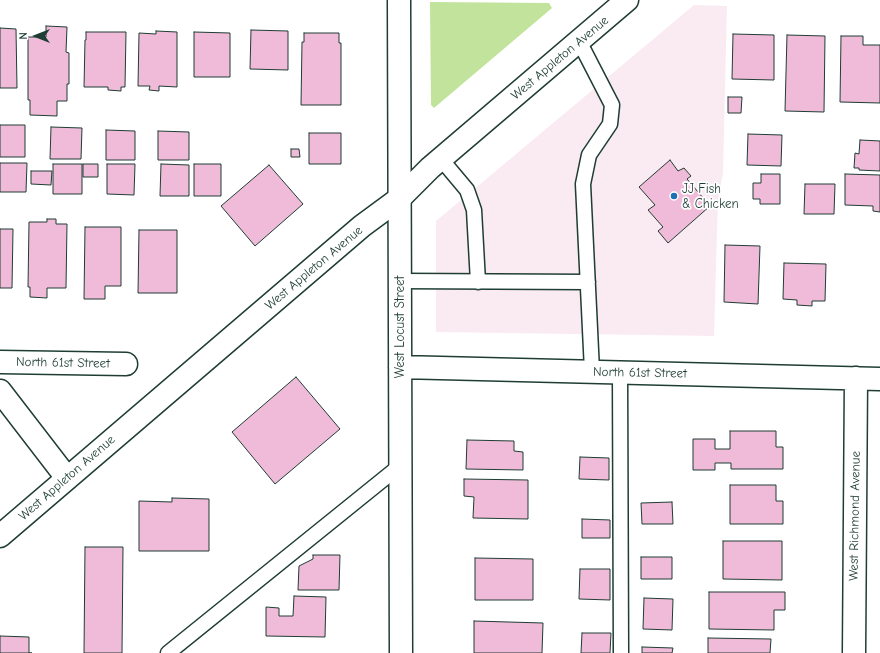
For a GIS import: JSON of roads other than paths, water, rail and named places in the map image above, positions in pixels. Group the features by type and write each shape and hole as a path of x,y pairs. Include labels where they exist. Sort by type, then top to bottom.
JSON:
{"street":[{"name":"West Locust Street","path":"399,0 402,653"},
{"name":"West Appleton Avenue","path":"0,536 362,226 400,198 441,159 627,0"},
{"name":"North 61st Street","path":"0,362 126,364"},
{"name":"North 61st Street","path":"400,367 880,379"},
{"name":"West Richmond Avenue","path":"854,653 856,378"},
{"path":"0,391 67,478"}],"lane":[{"path":"579,41 612,105 610,124 588,155 583,184 592,371"},
{"path":"441,159 467,190 474,210 478,282"},
{"path":"400,281 588,282"},
{"path":"620,372 622,653"},
{"path":"168,653 401,465"}],"place":[{"name":"JJ Fish & Chicken","path":"674,196"}]}
